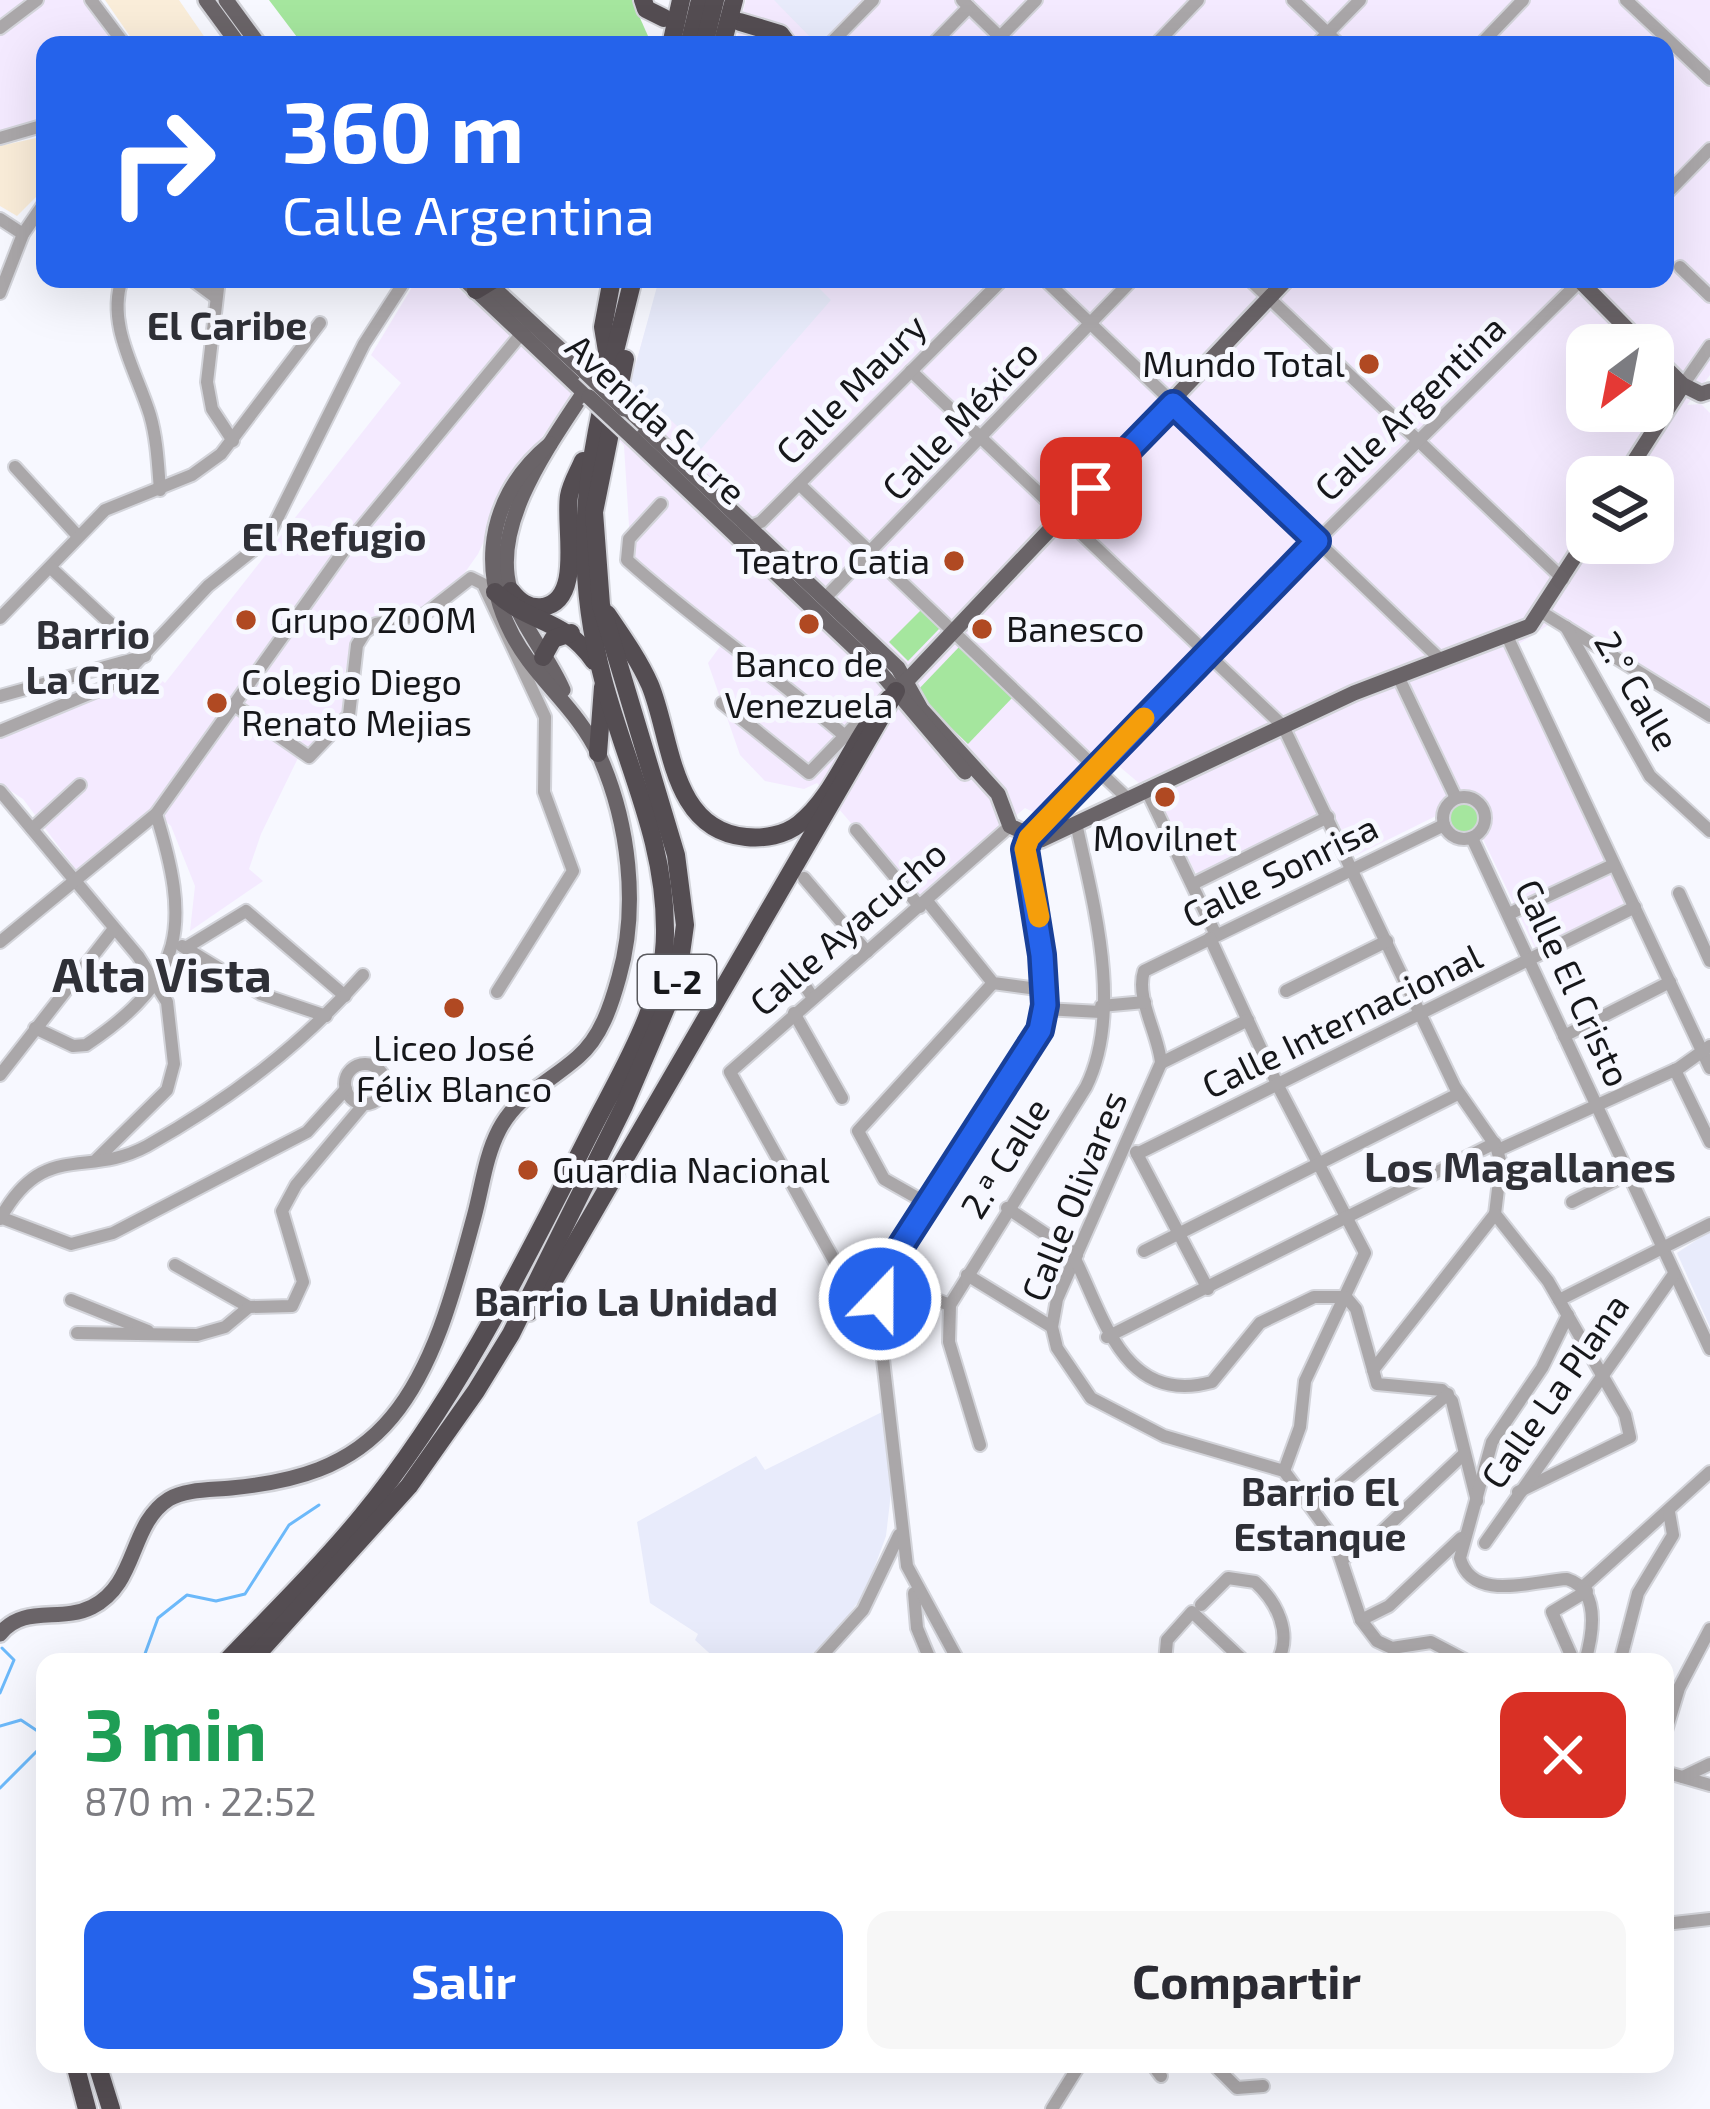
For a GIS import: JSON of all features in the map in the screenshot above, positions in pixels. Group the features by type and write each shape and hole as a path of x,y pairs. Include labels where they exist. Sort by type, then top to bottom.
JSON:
{"highway":[{"path":"644,0 646,9 672,36"},
{"path":"674,36 681,0"},
{"path":"675,36 700,0"},
{"path":"706,36 715,0"},
{"path":"724,36 734,0"},
{"path":"740,22 782,36"},
{"name":"L-2","path":"608,288 603,341 617,366"},
{"name":"L-2","path":"258,1653 409,1486 452,1429 511,1334 654,1042 684,950 676,855 601,605 595,512 631,288"},
{"name":"L-2","path":"234,1653 364,1513 433,1418 520,1272 650,1010 665,937 661,858 602,676 582,556 591,446 643,288"},
{"path":"503,592 538,607 555,602 566,589 568,502 591,446"},
{"path":"503,592 519,610 571,633 602,676 598,753"},
{"path":"601,605 647,679 683,791 711,824 736,835 772,836 800,824 870,717 900,688"},
{"path":"544,657 553,639 571,633"},
{"path":"511,1334 549,1289 900,688"},
{"path":"77,2073 87,2109"},
{"path":"100,2073 110,2109"}],"main road":[{"path":"206,0 232,36"},
{"path":"226,0 252,36"},
{"name":"Avenida Sucre","path":"487,288 587,394 900,688 916,720 1029,838"},
{"path":"900,688 1280,288"},
{"path":"1588,288 1623,324"},
{"name":"Avenida Sucre","path":"526,328 585,373 752,526 898,668 900,688"},
{"path":"1674,377 1707,396"},
{"path":"1638,456 1683,386"},
{"path":"565,699 520,647 490,556 496,520 534,457 550,444 587,394"},
{"path":"1029,838 1049,839 1283,726 1440,658 1530,626 1572,564"},
{"path":"0,1634 17,1617 80,1612 110,1596 128,1571 153,1516 168,1499 315,1473 377,1434 421,1372 448,1300 497,1134 521,1099 592,1041 621,972 629,874 598,753 519,610"}],"street":[{"path":"0,28 38,0"},
{"path":"91,0 118,36"},
{"path":"838,36 873,0"},
{"path":"1008,36 1036,0"},
{"path":"1164,36 1198,0"},
{"path":"1293,0 1331,36"},
{"path":"1325,36 1360,0"},
{"path":"1489,36 1523,0"},
{"path":"1626,0 1664,36"},
{"path":"939,36 965,3 999,36"},
{"path":"1674,45 1710,79"},
{"path":"0,138 36,128"},
{"path":"1674,186 1710,149"},
{"path":"0,293 23,234 36,215"},
{"path":"0,219 23,234"},
{"path":"1680,267 1710,296"},
{"path":"121,288 119,316 129,364 153,428 160,490"},
{"path":"203,288 214,296"},
{"path":"216,288 208,398 233,441"},
{"path":"0,731 118,682 208,586 267,539 364,344 400,288"},
{"name":"Calle Maury","path":"734,533 752,526 799,484 994,288"},
{"path":"1053,288 1440,658"},
{"name":"Calle México","path":"825,598 1125,288"},
{"path":"1258,288 1563,579"},
{"name":"Calle Argentina","path":"1029,838 1206,652 1420,445 1572,288"},
{"path":"0,618 77,535 116,503 192,475 233,441 320,322"},
{"path":"0,941 156,814 355,535 526,328"},
{"path":"1683,386 1710,346"},
{"path":"911,371 1283,726 1459,1094 1496,1147 1495,1214 1373,1370"},
{"path":"16,466 77,535"},
{"path":"799,484 1127,798"},
{"path":"661,504 629,539 627,560 699,625 782,681 846,737"},
{"path":"51,568 145,656"},
{"path":"233,704 309,757 349,716 357,645 365,632 391,620 425,614 471,578 483,584 545,717 544,792 573,871 497,992"},
{"path":"1543,613 1710,716"},
{"name":"2.° Calle","path":"1566,627 1650,776 1710,831"},
{"path":"1506,634 1613,865 1707,1050 1710,1068"},
{"path":"0,696 145,656"},
{"path":"1398,676 1456,798"},
{"path":"722,703 803,770 814,772 880,700 900,688"},
{"path":"32,829 80,785"},
{"path":"1146,789 1193,884 1278,1086 1366,1257 1305,1381 1300,1426 1284,1471 1314,1507 1342,1559 1361,1620 1385,1646 1430,1642 1451,1653"},
{"path":"0,791 158,982 167,1002 172,1080 159,1101 97,1159"},
{"path":"1456,798 1471,798 1483,809 1484,826 1472,838 1457,838 1444,825 1444,811 1456,798"},
{"path":"156,814 177,880 180,945"},
{"path":"1193,884 1328,817"},
{"name":"Calle Ayacucho","path":"840,1271 730,1078 733,1066 924,904 1007,820"},
{"name":"2.ª Calle","path":"950,1305 1090,1077 1101,1009 1097,931 1076,823"},
{"name":"Calle Sonrisa","path":"1144,971 1444,825"},
{"path":"856,830 993,982 1045,990"},
{"path":"927,1653 917,1628 901,1528 879,1338 885,1281 928,1204 1029,1048 1044,1010 1025,849 1029,838"},
{"name":"Calle El Cristo","path":"1472,838 1710,1349"},
{"path":"1509,914 1613,865"},
{"path":"804,878 867,952"},
{"path":"1679,892 1710,961"},
{"name":"Calle Internacional","path":"1137,1154 1635,907"},
{"path":"35,1028 73,1046 86,1045 146,999 180,945 246,911 345,996"},
{"path":"0,1075 113,930"},
{"path":"1286,991 1387,940"},
{"path":"180,945 261,994 326,1016"},
{"path":"794,970 813,998"},
{"name":"Calle Olivares","path":"1144,971 1145,1002 1159,1035 1161,1063 1057,1299 1052,1327 1066,1368 1102,1406 1208,1452 1284,1471"},
{"path":"76,1333 160,1336 211,1331 249,1307 292,1306 299,1300 303,1282 282,1211 296,1185 364,1103 385,1090 376,1067 364,1064 351,1070 346,1090 307,1132 113,1233 71,1244 0,1218 48,1166 120,1160 234,1094 275,1065 363,976"},
{"path":"928,1204 884,1179 858,1131 993,982"},
{"path":"1564,1036 1670,982"},
{"path":"1044,1010 1145,1002"},
{"path":"794,1013 842,1097"},
{"path":"1161,1063 1248,1020"},
{"path":"1107,1336 1496,1147 1675,1070 1707,1050"},
{"path":"1675,1070 1710,1142"},
{"path":"346,1090 364,1103"},
{"path":"1144,1251 1459,1094"},
{"path":"1130,1140 1208,1288"},
{"path":"1572,1202 1628,1174"},
{"path":"1007,1208 1076,1257 1107,1336 1127,1361 1173,1384 1200,1385 1218,1378 1240,1342 1260,1323 1314,1297 1346,1297"},
{"path":"1495,1214 1559,1300 1605,1375 1630,1437 1518,1492"},
{"path":"1559,1300 1710,1224"},
{"path":"176,1265 249,1307"},
{"path":"967,1274 1052,1327"},
{"name":"Calle La Plana","path":"1485,1543 1674,1274"},
{"path":"885,1281 950,1305 949,1342 980,1445"},
{"path":"1346,1297 1356,1309 1377,1384 1448,1394"},
{"path":"71,1300 160,1336"},
{"path":"1568,1315 1542,1368 1498,1429 1464,1535 1463,1568 1481,1585 1568,1579 1585,1589 1592,1626 1588,1653"},
{"path":"1448,1394 1477,1501"},
{"path":"1314,1507 1448,1394"},
{"path":"1342,1559 1375,1538 1465,1454"},
{"path":"1570,1653 1552,1612 1585,1589 1710,1472"},
{"path":"1622,1653 1638,1593 1673,1535 1670,1512"},
{"path":"826,1653 846,1635 877,1589 901,1528"},
{"path":"1361,1620 1402,1595 1464,1535"},
{"path":"1166,1653 1167,1640 1228,1579 1255,1582 1277,1610 1286,1637 1282,1653"},
{"path":"913,1586 954,1653"},
{"path":"1198,1609 1237,1653"},
{"path":"1674,1704 1710,1629"},
{"path":"1674,1775 1710,1764"},
{"path":"1674,1777 1710,1785"},
{"path":"1703,1920 1710,1929"},
{"path":"1052,2109 1074,2073"},
{"path":"1222,2073 1237,2088 1263,2086"}],"shaded area":[{"path":"0,0 86,0 110,36 36,36 36,126 0,138"},
{"path":"105,0 179,0 204,36 130,36"},
{"path":"746,0 1710,0 1710,375 1687,405 1701,404 1710,413 1710,710 1559,618 1508,651 1629,901 1536,950 1482,837 1486,807 1465,794 1450,798 1438,815 1355,856 1332,811 1203,876 1195,872 1159,800 1101,751 1039,815 1025,808 916,900 817,783 804,789 765,781 740,755 708,663 721,645 631,557 624,446 615,436 657,288 1674,288 1674,36 737,36"},
{"path":"774,0 861,0 827,36 809,36"},
{"path":"36,138 36,197 17,216 0,206 0,146"},
{"path":"412,288 458,288 573,392 512,481 478,554 444,602 354,640 341,686 344,711 298,758 261,834 249,869 263,881 190,931 195,886 171,826 151,808 77,871 23,799 0,784 0,737 149,670 165,683 401,383 371,355"},
{"path":"657,288 819,288 831,300 701,449 631,382"},
{"path":"1710,1231 1710,1327 1677,1253"},
{"path":"882,1412 891,1493 886,1536 865,1593 824,1647 812,1653 709,1653 695,1640 698,1634 650,1603 637,1522 756,1456 765,1470"}],"green space":[{"path":"269,0 632,0 648,36 296,36"},
{"path":"921,610 940,628 908,661 889,642"},
{"path":"960,646 1013,697 968,744 915,693"},
{"path":"1464,800 1477,805 1482,818 1477,831 1464,836 1451,831 1446,818 1451,805"}],"waterway":[{"path":"145,1653 158,1618 187,1595 216,1601 245,1594 289,1525 319,1505"},
{"path":"0,1693 14,1660 2,1648"},
{"path":"0,1726 21,1720 36,1730"},
{"path":"0,1788 36,1752"}],"slow traffic":[{"path":"1039,917 1025,849 1029,838 1144,718"}],"place":[{"name":"Mundo Total","path":"1369,364"},
{"name":"Teatro Catia","path":"954,561"},
{"name":"Grupo ZOOM","path":"246,620"},
{"name":"Banco de Venezuela","path":"809,624"},
{"name":"Banesco","path":"982,629"},
{"name":"Colegio Diego Renato Mejias","path":"217,703"},
{"name":"Movilnet","path":"1165,797"},
{"name":"Liceo José Félix Blanco","path":"454,1008"},
{"name":"Guardia Nacional","path":"528,1170"}],"district":[{"name":"El Caribe","path":"227,326"},
{"name":"El Refugio","path":"334,537"},
{"name":"Barrio La Cruz","path":"93,658"},
{"name":"Alta Vista","path":"162,975"},
{"name":"Los Magallanes","path":"1520,1167"},
{"name":"Barrio La Unidad","path":"626,1302"},
{"name":"Barrio El Estanque","path":"1320,1514"}],"route":[{"path":"880,1299 892,1260 1040,1030 1045,990 1038,909 1025,849 1029,838 1317,541 1173,404 1091,488"}]}
